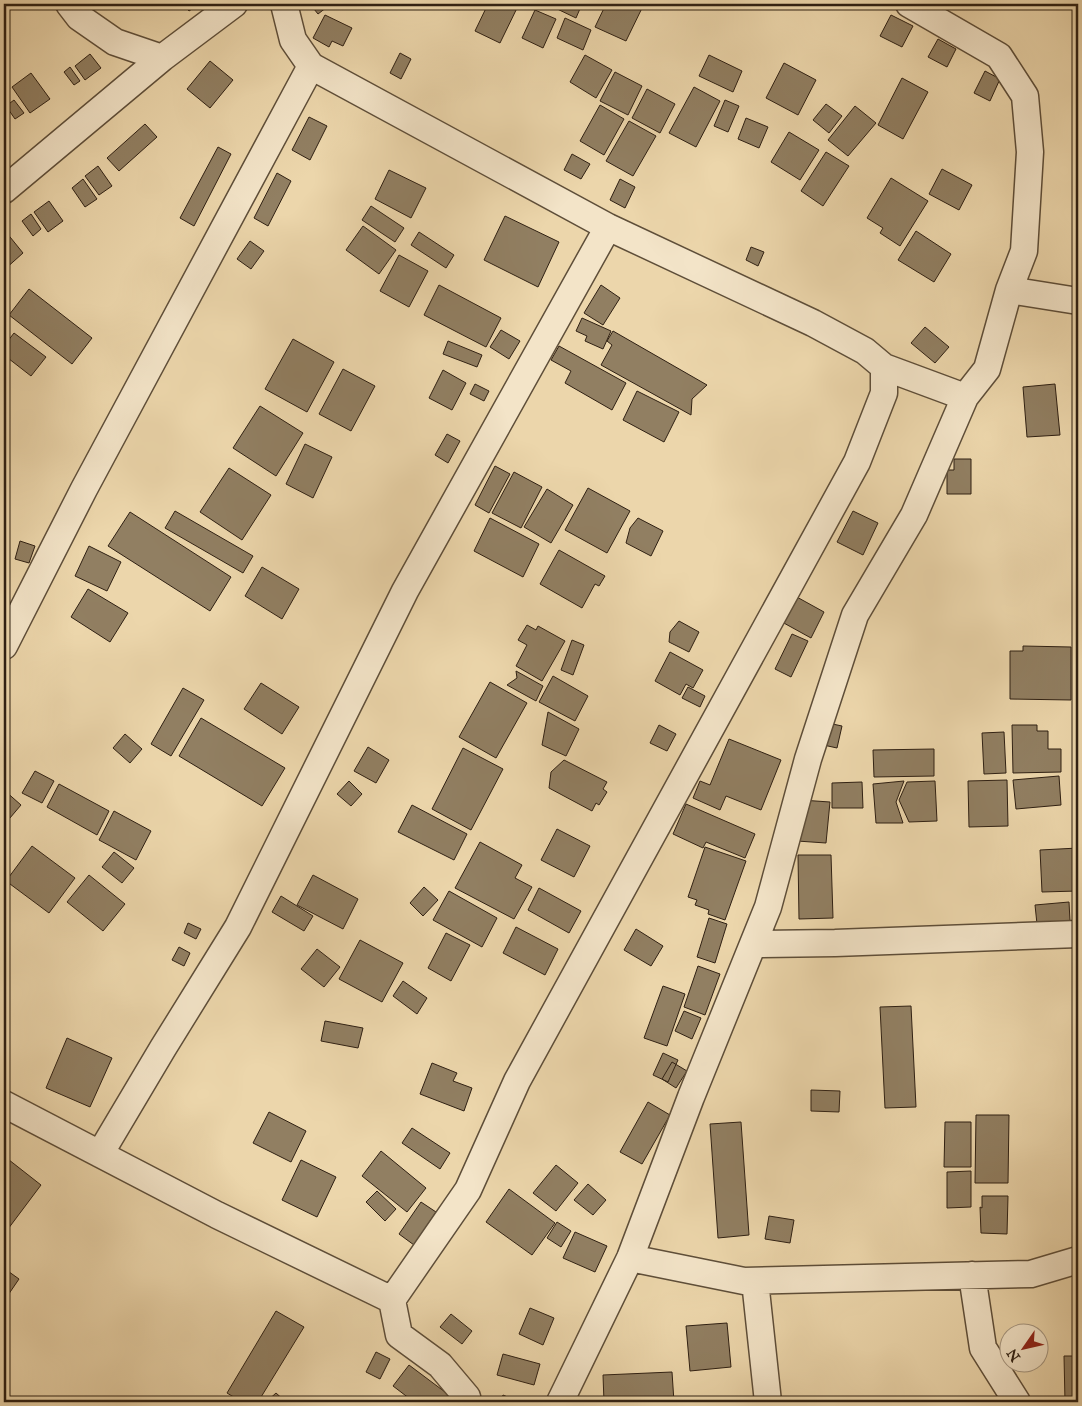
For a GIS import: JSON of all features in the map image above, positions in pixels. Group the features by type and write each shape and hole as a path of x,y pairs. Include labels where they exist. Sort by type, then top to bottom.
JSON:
{"street":[{"path":"69,4 79,17 115,42 162,58"},
{"path":"4,190 162,58 234,4"},
{"path":"284,4 293,40 311,66 608,227 813,323 865,350 884,367 965,397"},
{"path":"560,1402 630,1258 688,1106 768,907 808,759 855,615 914,515 965,397 987,368 1009,290 1024,251 1030,152 1025,96 999,56 909,4"},
{"path":"4,646 84,489 311,66"},
{"path":"100,1154 238,926 405,591 608,227"},
{"path":"1009,290 1078,301"},
{"path":"468,1402 467,1396 440,1365 399,1335 392,1300 468,1190 517,1081 857,462 884,393 884,367"},
{"path":"754,944 1078,934"},
{"path":"4,1104 217,1215 392,1300"},
{"path":"630,1258 744,1281 1032,1274 1078,1260"},
{"path":"972,1276 983,1348 1017,1402"},
{"path":"755,1281 768,1402"}],"building":[{"path":"183,4 199,4 189,11"},
{"path":"310,4 331,4 318,14"},
{"path":"488,4 519,4 500,43 475,31"},
{"path":"552,4 582,4 576,18 551,6"},
{"path":"606,4 644,4 626,41 595,27"},
{"path":"535,10 556,19 543,48 522,38"},
{"path":"325,15 352,28 343,46 332,41 329,47 313,38"},
{"path":"891,15 913,26 902,47 880,36"},
{"path":"565,18 591,30 583,50 557,38"},
{"path":"938,39 956,49 947,67 928,57"},
{"path":"400,53 411,59 401,79 390,73"},
{"path":"90,54 101,68 85,80 75,66"},
{"path":"585,55 612,70 596,98 570,82"},
{"path":"709,55 742,71 733,92 699,76"},
{"path":"210,61 233,80 210,108 187,89"},
{"path":"784,63 816,80 798,115 766,98"},
{"path":"70,67 80,81 74,85 64,72"},
{"path":"985,71 1000,79 990,101 974,93"},
{"path":"615,72 642,86 628,115 600,101"},
{"path":"31,73 50,99 30,113 12,87"},
{"path":"902,78 928,92 903,139 878,125"},
{"path":"4,80 10,89 4,93"},
{"path":"694,87 720,101 696,147 669,133"},
{"path":"647,89 675,104 660,133 632,118"},
{"path":"14,100 24,113 15,119 6,106"},
{"path":"725,100 739,106 728,132 714,126"},
{"path":"826,104 842,116 829,133 813,120"},
{"path":"600,105 624,119 604,155 580,141"},
{"path":"855,106 876,123 848,156 828,140"},
{"path":"309,117 327,126 310,160 292,150"},
{"path":"746,118 768,127 759,148 738,139"},
{"path":"629,121 656,136 633,176 606,161"},
{"path":"145,124 157,137 119,171 107,158"},
{"path":"789,132 819,150 800,180 771,162"},
{"path":"218,147 231,154 194,226 180,218"},
{"path":"826,152 849,166 823,206 801,191"},
{"path":"572,154 590,164 581,179 564,170"},
{"path":"98,166 112,186 99,195 85,176"},
{"path":"942,169 972,185 959,210 929,194"},
{"path":"389,170 426,188 411,218 375,199"},
{"path":"277,173 291,181 268,226 254,218"},
{"path":"891,178 928,201 900,246 880,233 883,228 867,218"},
{"path":"83,179 97,199 85,207 72,188"},
{"path":"620,179 635,187 625,208 610,200"},
{"path":"49,201 63,221 48,232 34,212"},
{"path":"371,206 404,228 395,242 362,220"},
{"path":"31,214 41,229 33,236 22,221"},
{"path":"505,216 559,242 538,287 484,260"},
{"path":"363,226 396,250 379,274 346,250"},
{"path":"916,231 951,254 934,282 898,260"},
{"path":"6,232 23,253 4,270 4,234"},
{"path":"419,232 454,255 446,268 411,245"},
{"path":"250,241 264,251 251,269 237,259"},
{"path":"751,247 764,252 758,266 746,260"},
{"path":"399,255 428,271 409,307 380,291"},
{"path":"439,285 501,318 486,347 424,315"},
{"path":"601,285 620,298 603,325 584,313"},
{"path":"29,289 92,338 72,364 9,315"},
{"path":"582,318 611,331 603,349 585,341 587,336 576,331"},
{"path":"925,327 949,347 935,363 911,343"},
{"path":"501,330 520,341 509,359 490,347"},
{"path":"613,331 707,385 692,399 691,415 601,365 612,345 607,341"},
{"path":"14,333 46,357 31,376 4,355 4,346"},
{"path":"293,339 334,362 307,412 265,389"},
{"path":"448,341 482,355 477,367 443,354"},
{"path":"559,346 626,383 612,410 565,383 571,371 551,360"},
{"path":"343,369 375,386 351,431 319,414"},
{"path":"443,370 466,383 452,410 429,398"},
{"path":"475,384 489,391 484,401 470,394"},
{"path":"1055,384 1060,435 1027,437 1023,387"},
{"path":"637,391 679,412 664,442 623,420"},
{"path":"260,406 303,433 276,476 233,448"},
{"path":"447,434 460,441 448,463 435,455"},
{"path":"305,444 332,457 313,498 286,484"},
{"path":"954,459 971,459 971,494 947,494 947,470 954,470"},
{"path":"495,466 510,474 489,513 475,505"},
{"path":"229,468 271,495 242,540 200,512"},
{"path":"514,472 542,487 521,528 492,513"},
{"path":"588,488 630,511 607,553 565,530"},
{"path":"547,489 573,505 551,543 524,527"},
{"path":"175,511 253,556 243,573 165,528"},
{"path":"853,511 878,523 863,555 837,542"},
{"path":"130,512 231,577 210,611 108,546"},
{"path":"490,518 539,544 523,577 474,551"},
{"path":"638,518 663,531 651,556 626,543 630,528"},
{"path":"20,541 35,546 29,563 15,559"},
{"path":"89,546 121,562 107,591 75,576"},
{"path":"559,550 605,576 599,586 595,584 582,608 540,584"},
{"path":"262,567 299,589 282,619 245,596"},
{"path":"88,589 128,613 110,642 71,617"},
{"path":"795,596 824,612 811,638 782,622"},
{"path":"679,621 699,632 689,652 669,642 670,632"},
{"path":"527,625 536,630 538,626 565,641 542,681 516,666 527,645 518,640"},
{"path":"792,634 808,641 791,677 775,669"},
{"path":"572,640 584,645 573,675 561,670"},
{"path":"1023,646 1071,647 1071,700 1010,699 1010,651 1023,651"},
{"path":"670,652 703,670 693,688 686,684 680,695 655,681"},
{"path":"516,671 543,686 536,701 507,685 517,678"},
{"path":"553,676 588,696 575,721 539,702"},
{"path":"490,682 527,703 496,758 459,737"},
{"path":"261,683 299,707 282,734 244,709"},
{"path":"688,687 705,696 700,707 682,698"},
{"path":"183,688 204,700 171,756 151,744"},
{"path":"548,712 579,729 566,756 542,745"},
{"path":"201,718 285,768 262,806 179,756"},
{"path":"823,722 842,726 837,748 819,744"},
{"path":"659,725 676,734 667,751 650,743"},
{"path":"1012,725 1037,725 1037,731 1048,731 1048,749 1061,749 1061,772 1013,773"},
{"path":"1004,732 1006,773 984,774 982,733"},
{"path":"125,734 142,749 130,763 113,748"},
{"path":"729,739 781,760 761,810 726,796 720,810 693,798 700,781 710,785"},
{"path":"368,747 389,760 376,783 354,771"},
{"path":"463,748 503,769 471,830 432,809"},
{"path":"934,749 934,776 874,777 873,750"},
{"path":"564,760 607,782 603,789 607,792 599,805 596,803 592,811 549,788 551,772"},
{"path":"35,771 54,781 42,803 22,793"},
{"path":"1059,776 1061,805 1016,809 1013,780"},
{"path":"1007,780 1008,826 969,827 968,781"},
{"path":"349,781 362,794 351,806 337,794"},
{"path":"904,781 896,802 903,823 876,823 873,784"},
{"path":"935,781 937,821 909,822 899,800 907,782"},
{"path":"862,782 863,808 832,808 832,783"},
{"path":"59,784 109,811 97,835 47,807"},
{"path":"4,790 21,805 4,825"},
{"path":"801,800 830,802 826,843 797,841"},
{"path":"686,804 755,834 745,858 706,842 703,848 673,834"},
{"path":"412,805 467,834 454,860 398,832"},
{"path":"114,811 151,831 136,860 99,840"},
{"path":"557,829 590,846 574,877 541,860"},
{"path":"480,842 522,865 515,878 532,887 514,919 455,888"},
{"path":"32,846 75,878 49,913 6,881"},
{"path":"705,847 746,861 725,920 708,914 709,910 695,905 697,900 688,897"},
{"path":"1078,848 1078,891 1042,892 1040,850"},
{"path":"114,852 134,868 122,883 102,867"},
{"path":"798,855 831,855 833,918 799,919"},
{"path":"89,875 125,904 103,931 67,902"},
{"path":"313,875 358,899 343,929 297,905"},
{"path":"424,887 438,900 423,916 410,903"},
{"path":"539,888 581,911 569,933 528,910"},
{"path":"449,891 497,918 482,947 433,920"},
{"path":"281,896 313,916 304,931 272,912"},
{"path":"1069,902 1070,921 1037,924 1035,905"},
{"path":"709,918 727,924 715,963 697,957"},
{"path":"188,923 201,929 196,939 184,933"},
{"path":"516,927 558,949 545,975 503,953"},
{"path":"636,929 663,946 651,966 624,950"},
{"path":"446,933 470,945 451,981 428,968"},
{"path":"360,940 403,963 382,1002 339,979"},
{"path":"179,947 190,953 184,966 172,960"},
{"path":"317,949 340,967 324,987 301,969"},
{"path":"698,966 720,974 705,1015 684,1007"},
{"path":"403,981 427,998 417,1014 393,996"},
{"path":"663,986 685,994 667,1046 644,1038"},
{"path":"911,1006 916,1107 885,1108 880,1007"},
{"path":"684,1011 701,1018 692,1039 675,1031"},
{"path":"325,1021 363,1028 358,1048 321,1041"},
{"path":"67,1038 112,1058 90,1107 46,1088"},
{"path":"663,1053 678,1060 668,1082 653,1075"},
{"path":"672,1062 687,1071 676,1088 662,1079"},
{"path":"432,1063 457,1073 453,1081 472,1088 464,1111 420,1094"},
{"path":"811,1090 840,1091 839,1112 811,1111"},
{"path":"648,1102 670,1115 642,1164 620,1152"},
{"path":"269,1112 306,1131 291,1162 253,1143"},
{"path":"976,1115 1009,1115 1008,1183 975,1183"},
{"path":"741,1122 749,1235 718,1238 710,1124"},
{"path":"945,1122 971,1122 971,1167 944,1167"},
{"path":"412,1128 450,1153 440,1169 402,1143"},
{"path":"381,1151 426,1188 407,1212 362,1176"},
{"path":"4,1156 41,1185 8,1229 4,1226"},
{"path":"301,1160 336,1177 317,1217 282,1200"},
{"path":"556,1165 578,1183 556,1211 533,1193"},
{"path":"971,1171 971,1207 947,1208 947,1172"},
{"path":"588,1184 606,1200 593,1215 574,1200"},
{"path":"509,1189 555,1223 532,1255 486,1222"},
{"path":"377,1191 396,1209 385,1221 366,1202"},
{"path":"982,1196 1008,1196 1007,1234 981,1233 980,1207 982,1208"},
{"path":"421,1202 436,1212 414,1245 399,1234"},
{"path":"769,1216 794,1220 790,1243 765,1239"},
{"path":"557,1222 571,1231 561,1247 547,1238"},
{"path":"575,1232 607,1246 595,1272 563,1258"},
{"path":"4,1270 19,1279 4,1301"},
{"path":"530,1308 554,1318 543,1345 519,1334"},
{"path":"276,1311 304,1327 258,1402 242,1402 227,1393"},
{"path":"451,1314 472,1331 462,1344 440,1327"},
{"path":"727,1323 731,1367 690,1371 686,1326"},
{"path":"376,1352 390,1359 380,1379 366,1372"},
{"path":"503,1354 540,1364 534,1385 497,1375"},
{"path":"1064,1356 1078,1356 1078,1402 1065,1402"},
{"path":"409,1365 449,1395 444,1402 414,1402 393,1386"},
{"path":"672,1372 674,1402 604,1402 603,1375"},
{"path":"276,1393 286,1402 266,1402"},
{"path":"503,1395 519,1402 500,1402"}]}
